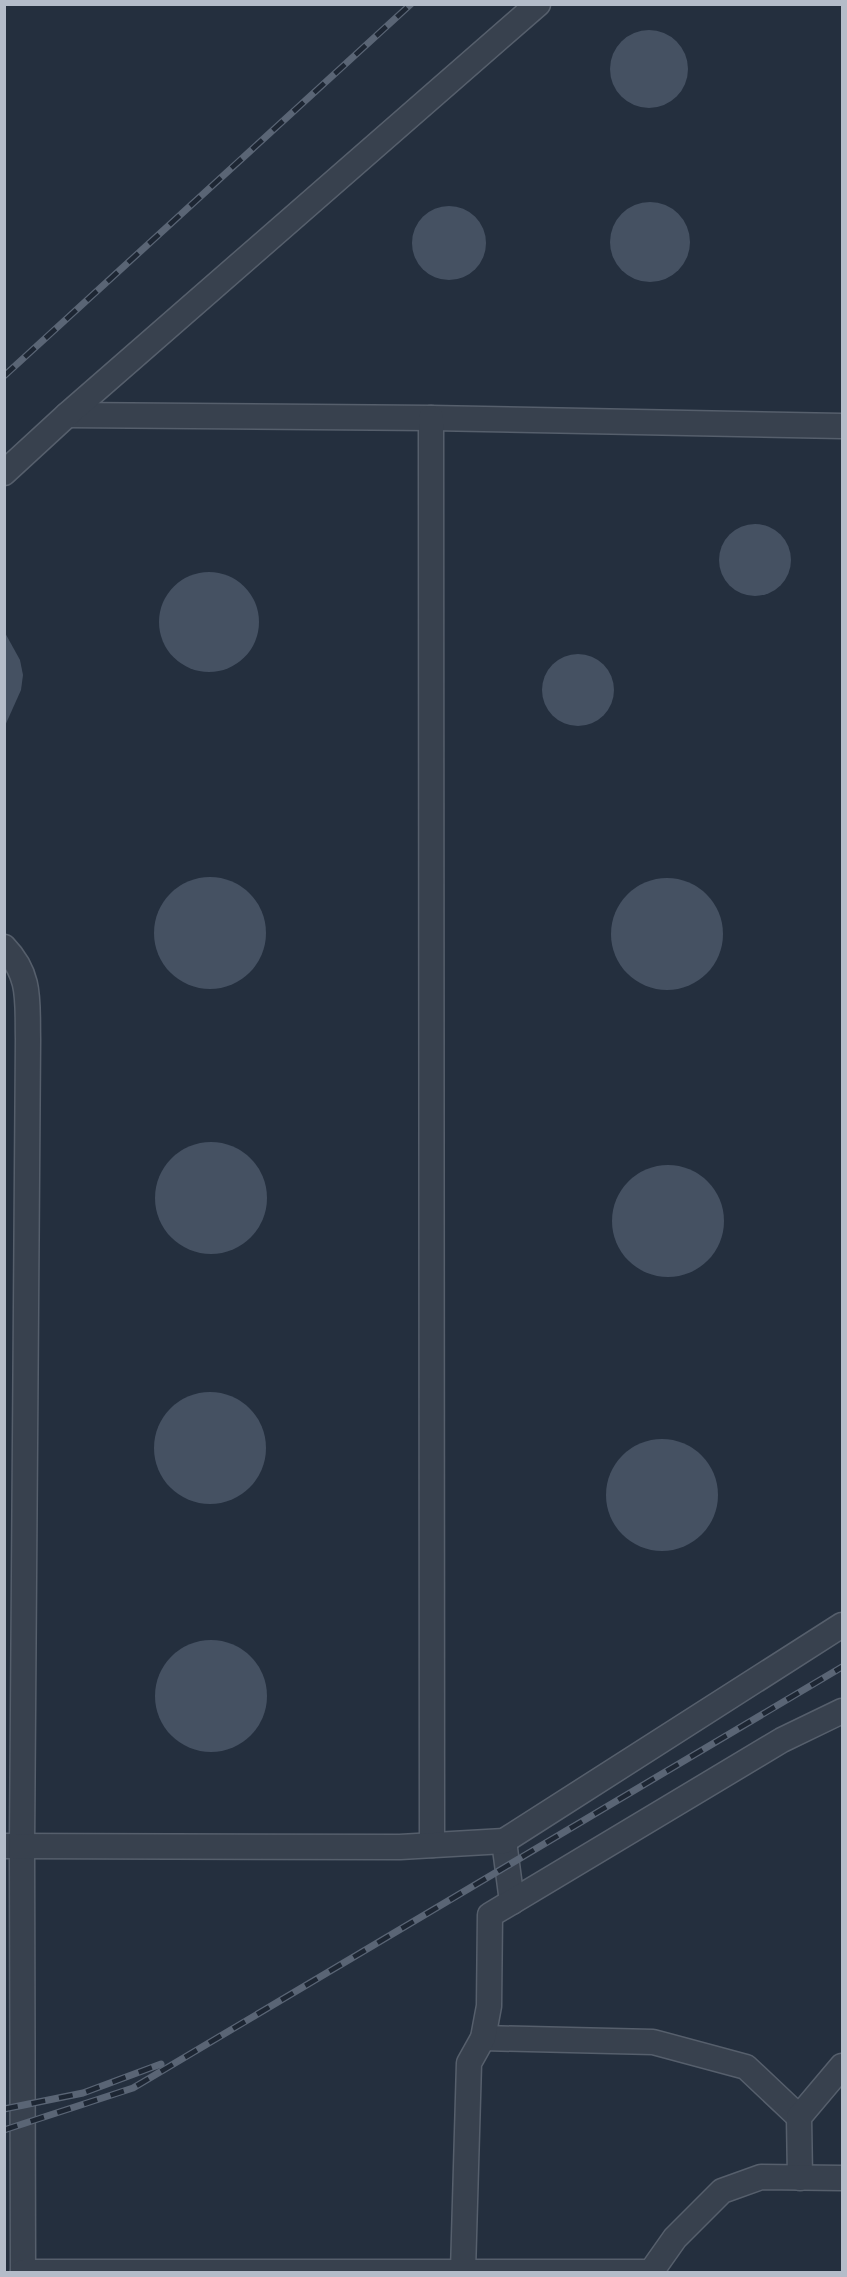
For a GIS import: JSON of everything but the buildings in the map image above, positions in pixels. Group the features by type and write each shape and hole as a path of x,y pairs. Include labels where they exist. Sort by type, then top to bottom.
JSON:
{"lane":[{"path":"4,473 67,415 538,4"},
{"path":"67,415 431,418 843,426"},
{"path":"431,418 432,1845"},
{"path":"4,947 14,957 26,983 15,1335 13,1846 23,2272 651,2272 675,2238 722,2191 761,2177 843,2178"},
{"path":"13,1846 432,1845 504,1841 843,1625"},
{"path":"463,2271 469,2063 483,2038 489,2007 490,1915 782,1740 843,1711"},
{"path":"504,1841 512,1902"},
{"path":"483,2038 653,2042 746,2067 799,2117"},
{"path":"800,2178 799,2117 843,2066"}],"railway":[{"path":"4,376 411,4"},
{"path":"4,2130 133,2088 842,1667"},
{"path":"4,2109 83,2093 161,2064"}]}
